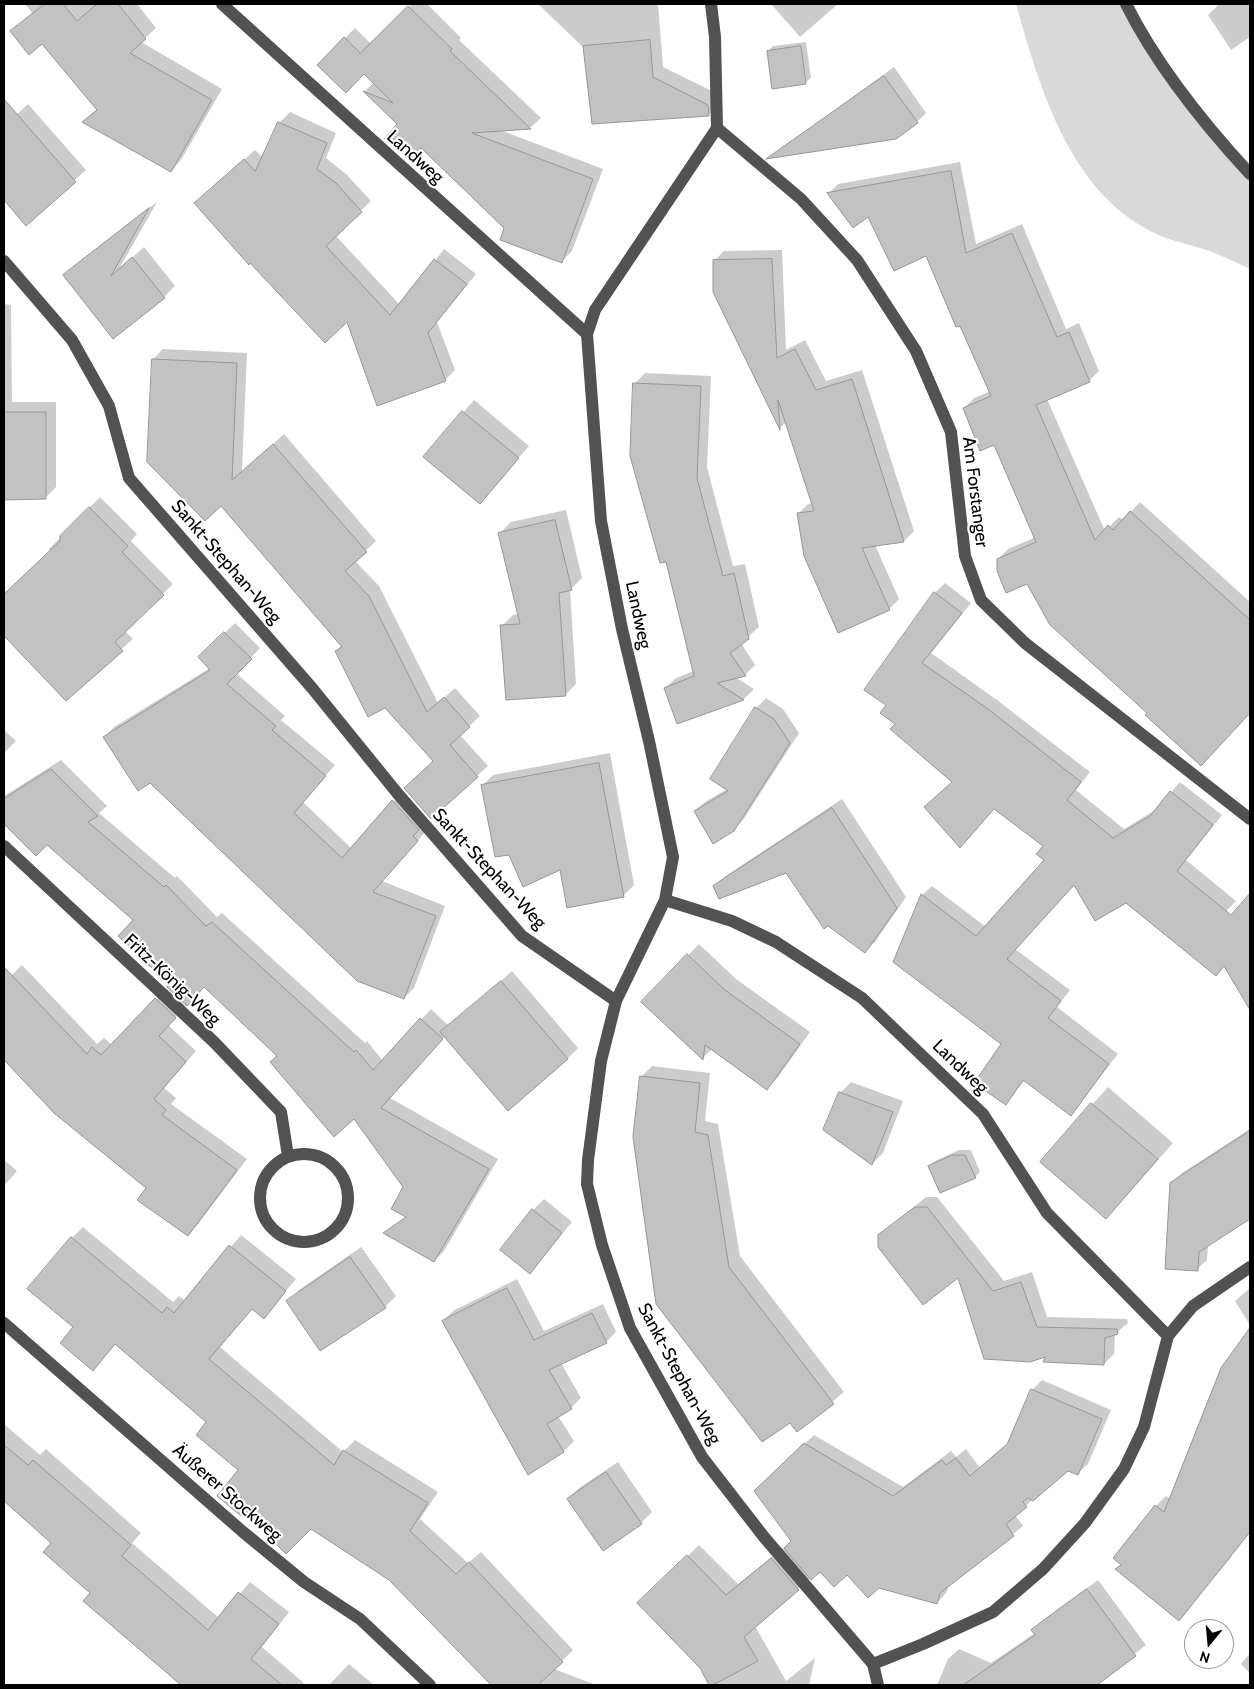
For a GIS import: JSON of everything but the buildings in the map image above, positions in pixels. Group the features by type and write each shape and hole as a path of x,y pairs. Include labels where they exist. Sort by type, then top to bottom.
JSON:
{"street":[{"name":"Landweg","path":"222,4 587,334"},
{"path":"711,4 715,37 716,128"},
{"path":"1126,4 1137,26 1181,90 1220,141 1250,174"},
{"name":"Landweg","path":"616,1001 665,900 673,857 649,741 622,629 601,520 587,334 595,310 716,128"},
{"name":"Am Forstanger","path":"716,128 801,199 857,260 916,351 951,432 965,556 982,600 1025,644 1250,819"},
{"name":"Sankt-Stephan-Weg","path":"4,261 72,340 109,406 129,478 286,658 398,794 522,936 616,1001 601,1061 588,1160 587,1184 602,1245 630,1328 702,1457 764,1537 873,1664"},
{"name":"Fritz-König-Weg","path":"4,846 214,1042 281,1112 288,1156"},
{"name":"Landweg","path":"665,900 732,921 776,942 862,998 983,1114 1047,1213 1168,1336"},
{"path":"303,1153 326,1160 342,1176 349,1201 342,1222 327,1237 306,1244 281,1237 264,1218 259,1200 261,1183 272,1167 288,1156 303,1153"},
{"path":"878,1685 873,1664 923,1644 993,1612 1043,1569 1085,1523 1124,1469 1144,1427 1168,1336 1193,1306 1250,1268"},
{"name":"Äußerer Stockweg","path":"4,1323 244,1532 304,1582 360,1620 430,1685"}],"shaded area":[{"path":"1016,4 1126,4 1137,26 1250,174 1250,269 1208,251 1161,236 1130,219 1104,196 1082,168 1064,138 1036,71"}]}
